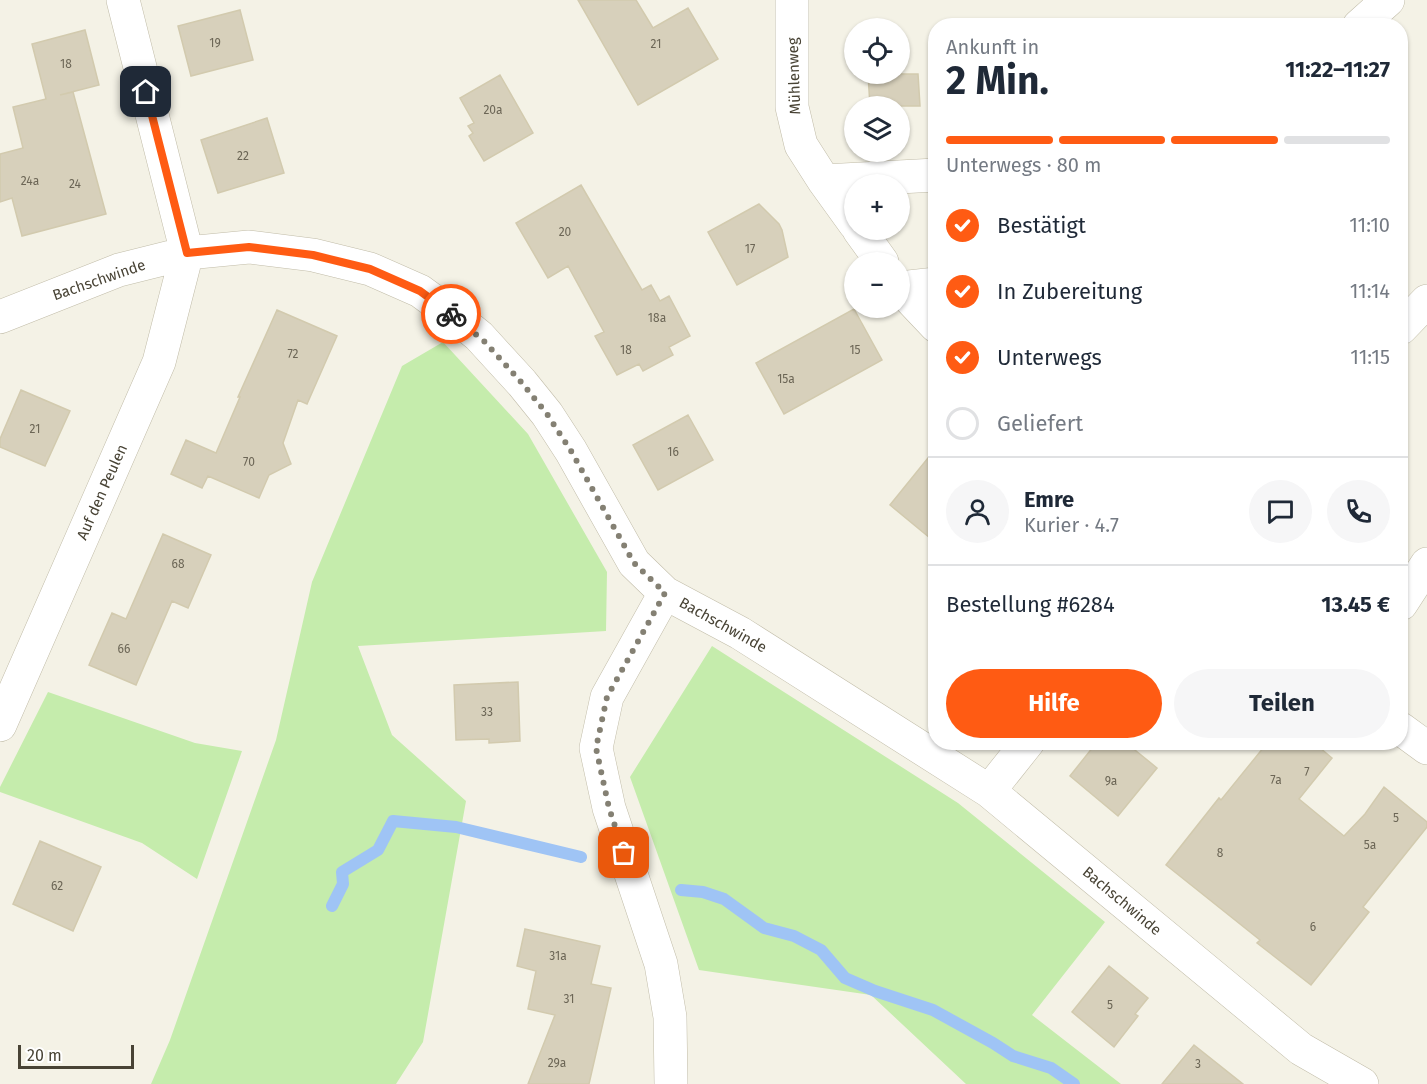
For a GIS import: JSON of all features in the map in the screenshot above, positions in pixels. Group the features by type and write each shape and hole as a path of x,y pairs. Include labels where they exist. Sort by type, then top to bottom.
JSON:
{"street":[{"path":"123,0 187,253"},
{"name":"Mühlenweg","path":"792,0 792,107 801,145 844,209"},
{"path":"1368,18 1388,0"},
{"path":"824,181 928,175"},
{"name":"Bachschwinde","path":"0,317 119,270 187,253 249,247 313,255 370,269 420,291 479,336 522,383 547,414 571,451 634,563 665,593 740,633 988,791 1301,1049 1362,1084"},
{"name":"Auf den Peulen","path":"0,725 159,362 187,253"},
{"path":"910,287 928,285"},
{"path":"910,299 928,318"},
{"path":"1408,321 1427,301"},
{"path":"1408,593 1427,564"},
{"path":"665,593 607,697 596,748 609,808 661,964 670,1017 671,1084"},
{"path":"1408,734 1427,748"},
{"path":"988,791 1021,750"}],"green space":[{"path":"443,342 528,434 607,572 606,631 358,646 392,735 466,801 423,1042 396,1084 151,1084 170,1040 276,740 312,582 402,366"},
{"path":"712,646 958,803 1105,922 1032,1015 1121,1084 966,1084 871,995 699,970 630,777"},
{"path":"48,692 195,743 242,751 197,879 142,843 0,792 0,787"}],"building":[{"path":"578,0 636,0 653,28 688,8 718,59 638,105"},
{"path":"240,10 253,60 191,76 178,26"},
{"path":"85,30 99,85 60,95 73,92 106,214 22,236 12,198 0,202 0,154 23,148 13,107 46,99 32,44"},
{"path":"910,74 918,74 920,106 910,106 910,96 869,96 869,84 910,84"},
{"path":"500,75 533,133 484,161 469,136 473,133 468,126 474,123 460,98"},
{"path":"267,118 284,173 218,193 201,140"},
{"path":"581,185 642,290 651,285 660,301 669,296 690,336 669,347 673,355 643,371 639,364 617,375 595,336 604,332 568,266 548,278 516,223"},
{"path":"759,204 779,224 788,257 737,285 708,232"},
{"path":"277,310 337,336 307,404 298,400 283,443 291,464 269,475 259,498 208,476 202,488 171,474 186,440 216,453"},
{"path":"844,315 844,318 859,318 882,360 784,414 756,363"},
{"path":"21,390 70,411 45,466 0,447 0,439"},
{"path":"688,415 713,460 658,490 633,445"},
{"path":"928,458 928,536 890,505"},
{"path":"163,534 211,555 188,608 172,601 136,685 89,665 112,613 126,619"},
{"path":"518,682 520,741 489,743 489,739 456,740 454,685"},
{"path":"1091,750 1135,750 1157,768 1118,816 1070,776"},
{"path":"1262,750 1322,750 1332,758 1299,799 1344,836 1365,814 1384,787 1427,822 1427,827 1363,907 1369,912 1311,985 1257,943 1260,940 1166,865 1219,798 1221,800"},
{"path":"40,841 101,867 73,931 13,904"},
{"path":"525,929 600,946 591,984 611,988 589,1084 528,1084 555,1015 528,1009 536,971 517,966"},
{"path":"1109,966 1148,998 1135,1014 1138,1016 1114,1047 1072,1012"},
{"path":"1194,1045 1243,1084 1162,1084"}],"waterway":[{"path":"332,906 343,884 342,872 378,850 393,821 456,827 581,857"},
{"path":"681,890 703,892 724,899 764,928 794,936 821,950 845,978 875,991 933,1010 1013,1056 1051,1068 1074,1084"}],"way so far":[{"path":"451,314 485,342 547,414 571,451 634,563 665,593 607,697 596,748 609,808 624,853"}],"route":[{"path":"146,92 187,253 249,247 313,255 370,269 420,291 451,314"}]}
